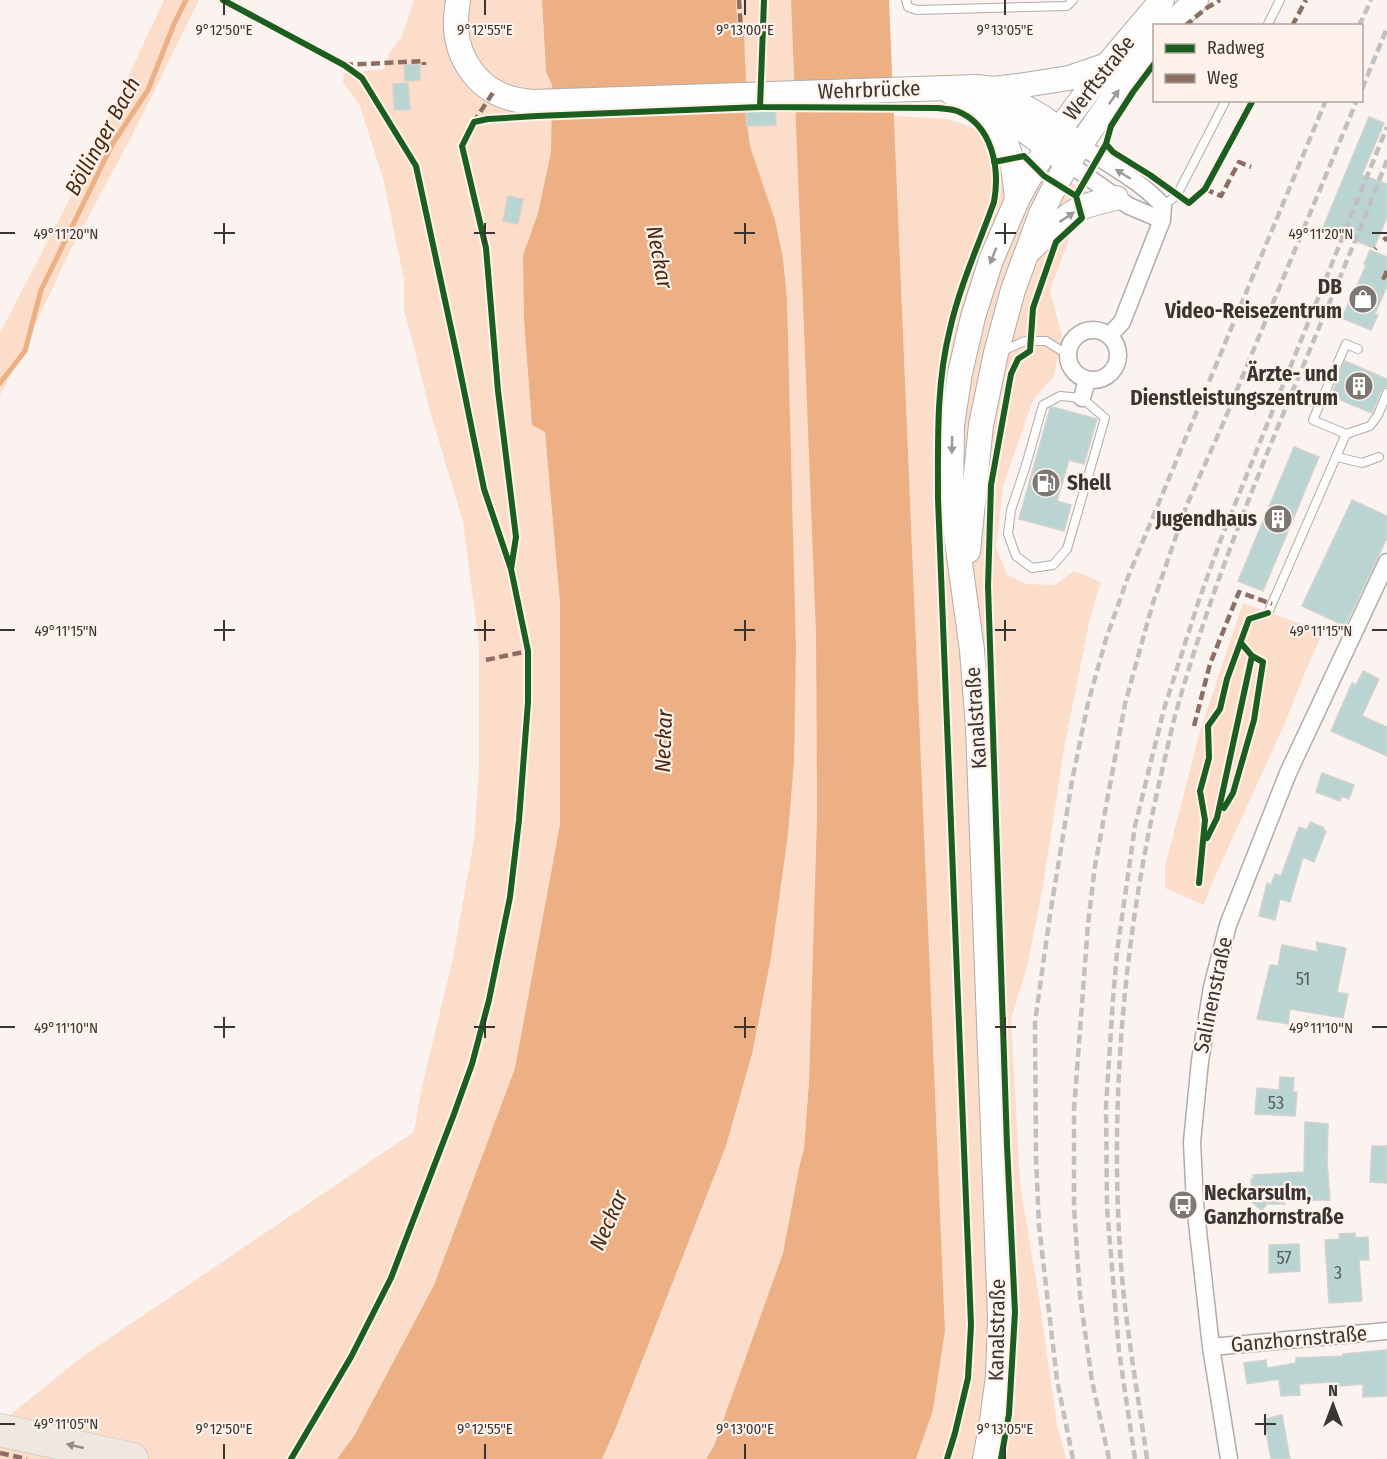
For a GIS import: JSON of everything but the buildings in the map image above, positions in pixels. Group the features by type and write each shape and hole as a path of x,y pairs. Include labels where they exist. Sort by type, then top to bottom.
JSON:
{"highway":[{"path":"0,1430 132,1459"}],"main road":[{"name":"Wehrbrücke","path":"458,0 456,27 464,62 483,84 494,91 513,99 533,102 976,87 987,97 1018,86 1069,78 1107,65"},
{"name":"Werftstraße","path":"1054,138 1107,65 1162,0"},
{"path":"1172,24 1196,0"},
{"name":"Werftstraße","path":"1074,154 1153,44"},
{"path":"987,97 1042,117 1054,138 1074,154"},
{"path":"987,97 1011,158 1016,179 1017,200"},
{"name":"Kanalstraße","path":"985,1459 998,1376 1000,1318 978,728 972,650 951,498 952,425 960,372 990,260 1017,200 1054,138"},
{"name":"Kanalstraße","path":"964,589 981,425 996,353 1013,290 1041,214 1074,154"},
{"path":"1027,252 1060,222 1080,209 1116,198"}],"street":[{"path":"1074,154 1116,198 1129,206 1162,213 1122,322 1110,336"},
{"name":"Werftstraße","path":"1074,154 1098,158 1142,186 1152,194 1162,213"},
{"path":"1092,330 1101,331 1110,336 1118,352 1118,361 1109,375 1095,381 1077,375 1070,365 1068,354 1069,345 1074,337 1092,330"},
{"path":"1082,398 1087,380"},
{"name":"Salinenstraße","path":"1229,1459 1211,1347 1195,1204 1192,1142 1200,1061 1212,987 1228,925 1284,783 1383,580 1387,562"},
{"name":"Ganzhornstraße","path":"1211,1347 1387,1331"}],"lane":[{"path":"906,0 908,7 916,10 1067,6 1073,0"},
{"path":"1268,24 1280,0"},
{"path":"1162,213 1177,195 1225,102"},
{"path":"996,353 1030,340 1046,341 1068,354"},
{"path":"1358,349 1346,344 1313,420 1346,434 1370,426 1378,415 1387,393"},
{"path":"1060,396 1082,398 1105,418 1067,549 1053,565 1032,568 1016,556 1008,534 1011,510 1043,405 1060,396"},
{"path":"1268,613 1346,434"},
{"path":"1337,457 1362,463 1379,457"}],"shaded area":[{"path":"164,0 199,0 134,132 71,249 0,395 0,333 77,185"},
{"path":"414,0 542,0 546,72 552,85 551,152 538,213 523,255 545,431 560,603 560,824 515,1068 434,1285 354,1436 337,1459 0,1459 0,1434 10,1415 82,1357 414,1132 421,1091 453,958 474,840 479,769 479,645 463,522 404,311 404,280 384,182 360,106 343,82 344,73 384,69 389,53 402,36"},
{"path":"736,0 791,0 816,635 817,814 809,1082 804,1148 783,1253 714,1446 706,1459 602,1459 726,1146 752,1054 771,958 788,834 796,648 787,299 783,258 775,220 750,146 743,34 738,34"},
{"path":"894,116 948,119 983,131 1087,192 1050,290 1062,336 1054,376 1033,400 1003,486 996,547 1007,575 1026,584 1055,585 1074,571 1101,582 1090,618 1065,743 1043,886 1028,963 1011,1019 1020,1183 1057,1425 1066,1459 916,1459 933,1410 945,1331"},
{"path":"1243,603 1323,632 1204,905 1165,888 1165,867 1200,731"}],"water":[{"name":"Neckar","path":"542,0 736,0 738,34 744,34 750,146 775,220 783,258 787,299 796,648 794,761 788,834 771,958 752,1054 726,1146 602,1459 337,1459 354,1436 434,1285 515,1068 560,824 560,603 545,432 532,425 524,319 523,255 538,213 551,152 552,85 546,72"},
{"path":"791,0 889,0 945,1331 933,1410 916,1459 706,1459 714,1446 783,1253 804,1148 809,1082 817,814 816,635"}],"waterway":[{"name":"Böllinger Bach","path":"0,383 25,351 41,290 113,143 148,90 186,0"}],"railway":[{"path":"1360,24 1371,0"},
{"path":"1363,87 1387,28"},
{"path":"1073,1459 1057,1380 1039,1226 1035,1022 1072,781 1088,703 1106,639 1128,577 1325,102"},
{"path":"1109,1459 1092,1381 1080,1296 1074,1207 1074,1110 1088,924 1095,866 1125,704 1152,606 1186,507 1222,426 1356,102"},
{"path":"1135,1459 1119,1351 1107,1208 1106,1106 1117,952 1135,826 1164,709 1199,600 1221,539 1387,127"},
{"path":"1147,1459 1123,1289 1117,1142 1119,1080 1129,957 1148,835 1175,716 1220,575 1387,160"}],"marked path":[{"path":"739,0 741,31"},
{"path":"1187,24 1220,0"},
{"path":"1293,24 1306,0"},
{"path":"344,65 424,61 424,65"},
{"path":"473,123 494,91"},
{"path":"1205,189 1221,196 1239,162 1251,167"},
{"path":"1384,237 1387,241"},
{"path":"1387,271 1384,278 1387,279"},
{"path":"1194,726 1210,664 1239,592 1272,604"},
{"path":"486,660 528,651"},
{"path":"0,1453 27,1459"}],"cycle path":[{"path":"223,0 344,65 362,78 416,166 484,489 511,569 528,651 528,702 519,820 510,897 489,1000 472,1064 391,1278 351,1357 291,1459"},
{"path":"760,107 764,0"},
{"path":"1076,196 1106,144 1111,126 1153,65"},
{"path":"1106,144 1113,152 1189,203 1205,189 1252,102"},
{"path":"511,569 516,537 498,391 486,248 462,146 474,122 537,116 760,107 938,108 957,111 979,126 991,149 996,189 994,202 964,281 945,350 938,435 938,499 971,1325 968,1378 947,1459"},
{"path":"994,162 1024,156 1044,176 1076,196 1082,218 1056,242 1033,308 1030,351 1018,359 1011,374 991,485 988,586 1015,1312 1009,1414 1001,1459"},
{"path":"1199,883 1205,820 1200,791 1209,758 1208,726 1220,709 1227,679 1249,619 1268,613"},
{"path":"1207,838 1217,818 1252,656 1241,643"},
{"path":"1224,808 1233,793 1254,720 1263,662 1252,656"}],"place":[{"name":"DB Video-Reisezentrum","path":"1363,299"},
{"name":"Ärzte- und Dienstleistungszentrum","path":"1359,386"},
{"name":"Shell","path":"1046,483"},
{"name":"Jugendhaus","path":"1278,519"},
{"name":"Neckarsulm, Ganzhornstraße","path":"1183,1205"}]}
